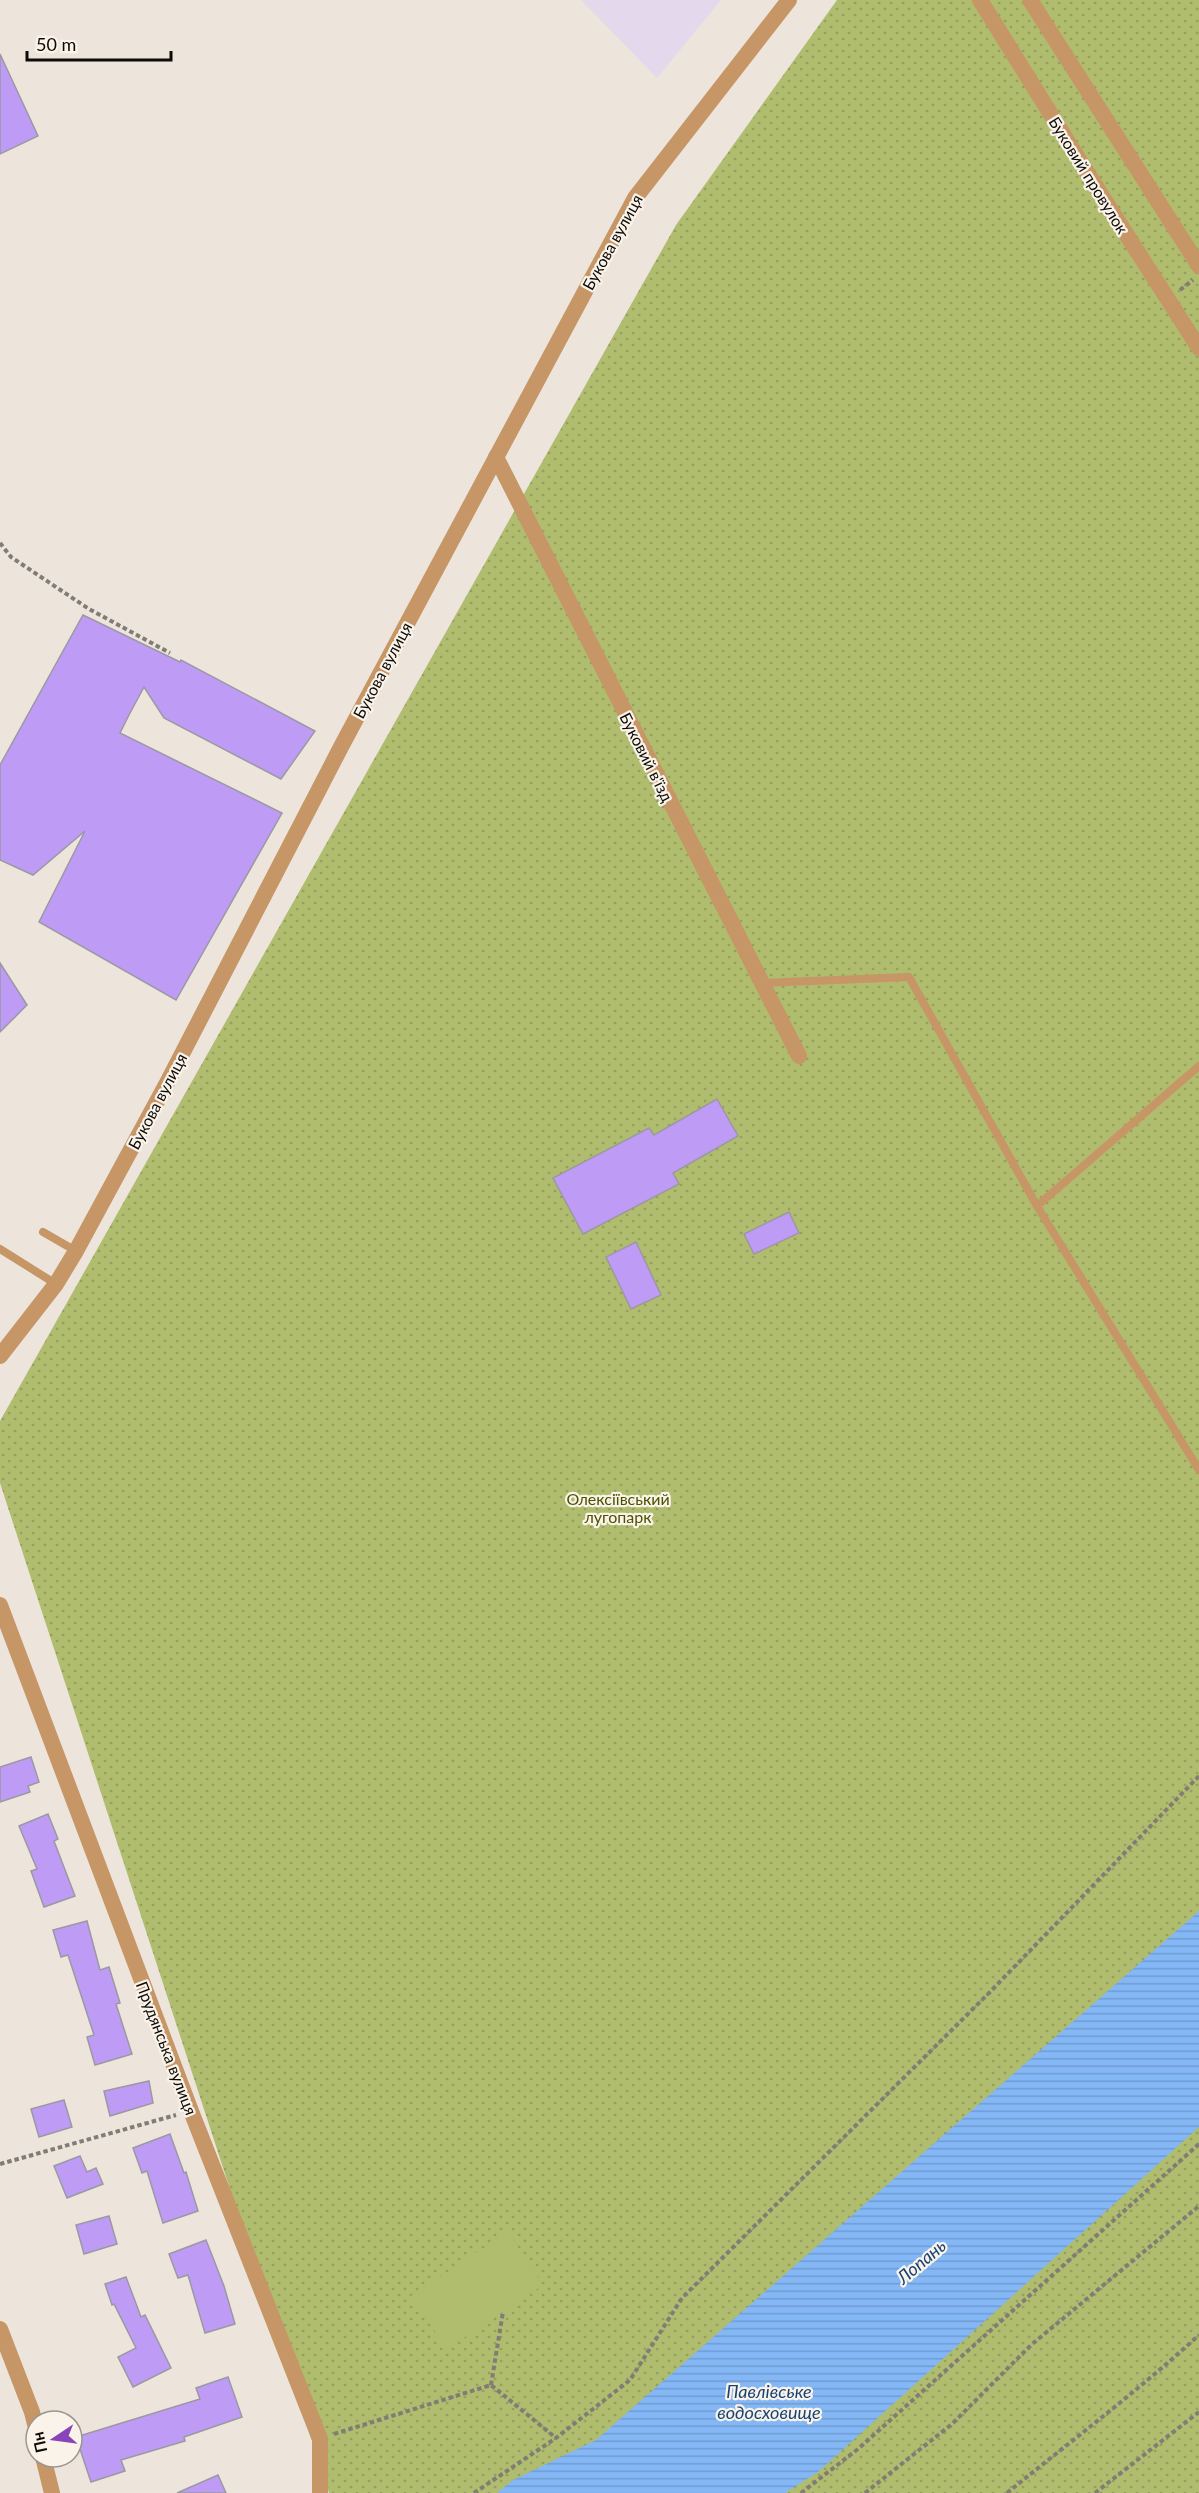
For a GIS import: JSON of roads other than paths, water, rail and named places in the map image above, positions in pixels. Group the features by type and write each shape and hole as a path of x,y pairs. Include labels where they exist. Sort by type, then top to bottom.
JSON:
{"street":[{"name":"Букова вулиця","path":"0,1356 56,1284 76,1251 635,198 789,0"},
{"name":"Буковий провулок","path":"981,0 1199,348"},
{"path":"1030,0 1199,266"},
{"name":"Буковий в'їзд","path":"496,457 799,1056"},
{"name":"Прудянська вулиця","path":"0,1605 191,2111 320,2439 320,2493"},
{"path":"0,2329 31,2409"},
{"path":"46,2469 52,2493"}],"lane":[{"path":"761,982 909,977 1037,1206 1199,1470"},
{"path":"1037,1206 1199,1066"},
{"path":"43,1232 76,1251"},
{"path":"0,1249 56,1284"}],"water":[{"name":"Павлівське водосховище","path":"1199,1911 1199,2127 818,2472 785,2493 497,2493 513,2480 596,2440"}],"park label":[{"name":"Олексіївський лугопарк","path":"618,1507"}],"water label":[{"name":"Лопань","path":"921,2261"}]}
